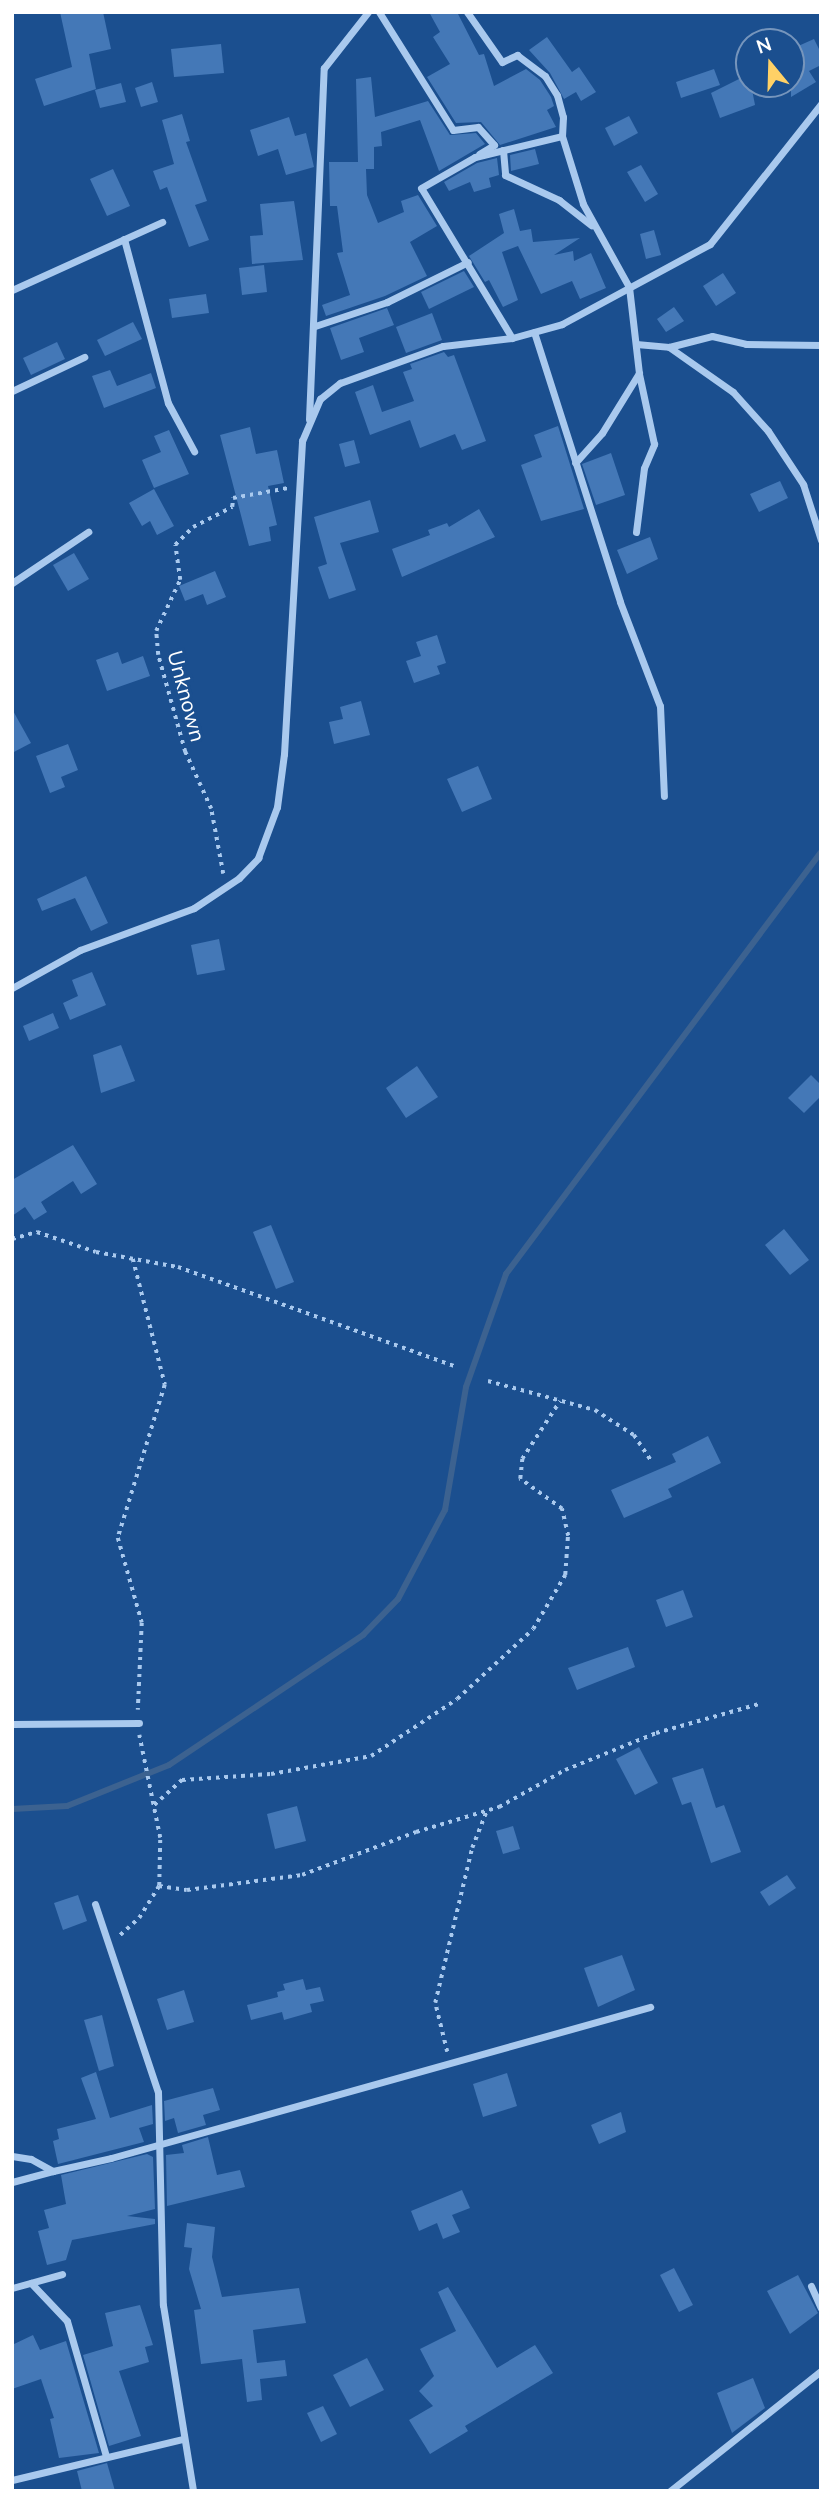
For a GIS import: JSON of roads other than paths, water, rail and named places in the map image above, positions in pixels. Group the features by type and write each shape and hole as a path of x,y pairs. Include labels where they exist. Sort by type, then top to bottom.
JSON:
{"street":[{"path":"308,423 315,326 324,68 368,12"},
{"path":"379,12 453,130 478,127 494,145 421,188 512,338"},
{"path":"467,12 502,62 517,55 545,76 557,95 563,117 562,136 592,226 629,287 639,373 654,444 644,468 636,532"},
{"path":"12,988 80,950 194,908 226,887 258,858 277,807 284,754 302,441 320,399 340,383 443,346 512,338 562,324 710,244 821,104"},
{"path":"475,157 562,136"},
{"path":"503,150 505,175 559,200 592,226"},
{"path":"12,290 162,222"},
{"path":"124,239 168,403 194,451"},
{"path":"315,326 387,302 468,262"},
{"path":"534,332 620,602 660,706 664,796"},
{"path":"636,344 669,347 712,336 746,344 821,345"},
{"path":"669,347 733,392 768,431 803,484 821,540"},
{"path":"12,391 84,357"},
{"path":"575,463 602,433 639,373"},
{"path":"12,583 88,531"},
{"path":"12,1724 138,1723"},
{"path":"95,1904 158,2092 163,2305 193,2491"},
{"path":"12,2182 158,2146 450,2061 650,2007"},
{"path":"12,2156 31,2159 53,2171"},
{"path":"12,2288 62,2274"},
{"path":"31,2283 67,2321 106,2456"},
{"path":"811,2286 821,2308"},
{"path":"670,2491 820,2374"},
{"path":"12,2480 183,2439"}],"waterway":[{"path":"12,1809 67,1806 169,1765 363,1635 398,1599 445,1510 466,1387 506,1274 821,852"}]}
